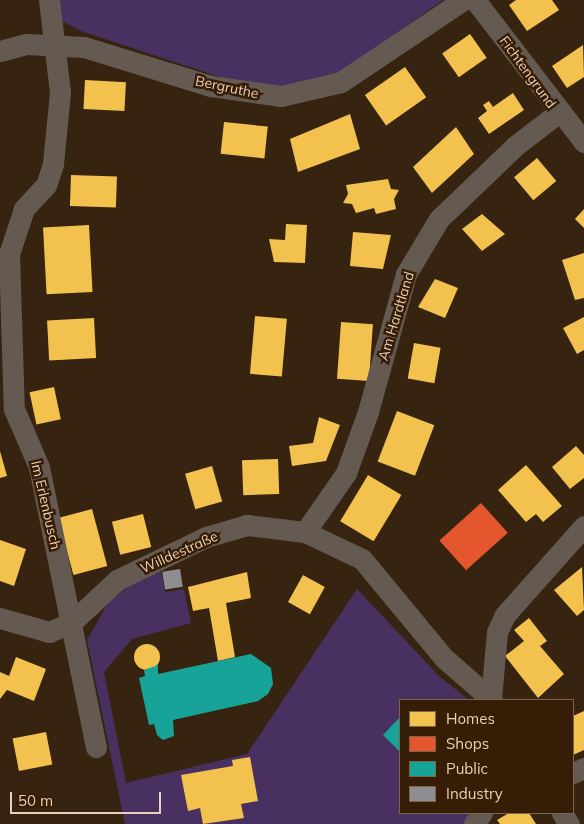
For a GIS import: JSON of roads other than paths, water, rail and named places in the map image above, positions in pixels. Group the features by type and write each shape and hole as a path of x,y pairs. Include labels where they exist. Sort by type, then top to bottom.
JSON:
{"street":[{"name":"Im Erlenbusch","path":"49,0 60,92 53,164 46,185 24,209 9,254 14,409 39,467 96,747"},
{"name":"Bergruthe","path":"0,52 26,44 55,44 84,48 247,94 281,96 341,82 463,0"},
{"name":"Fichtengrund","path":"476,0 558,113 584,142"},
{"name":"Am Hardtland","path":"305,532 346,473 368,412 406,274 439,220 515,146 558,113"},
{"name":"Willdestraße","path":"0,618 50,632 72,622 117,580 206,537 247,525 305,532 362,559 444,658 491,699"},
{"name":"Willdestraße","path":"491,699 497,632 505,615 584,526"}]}
